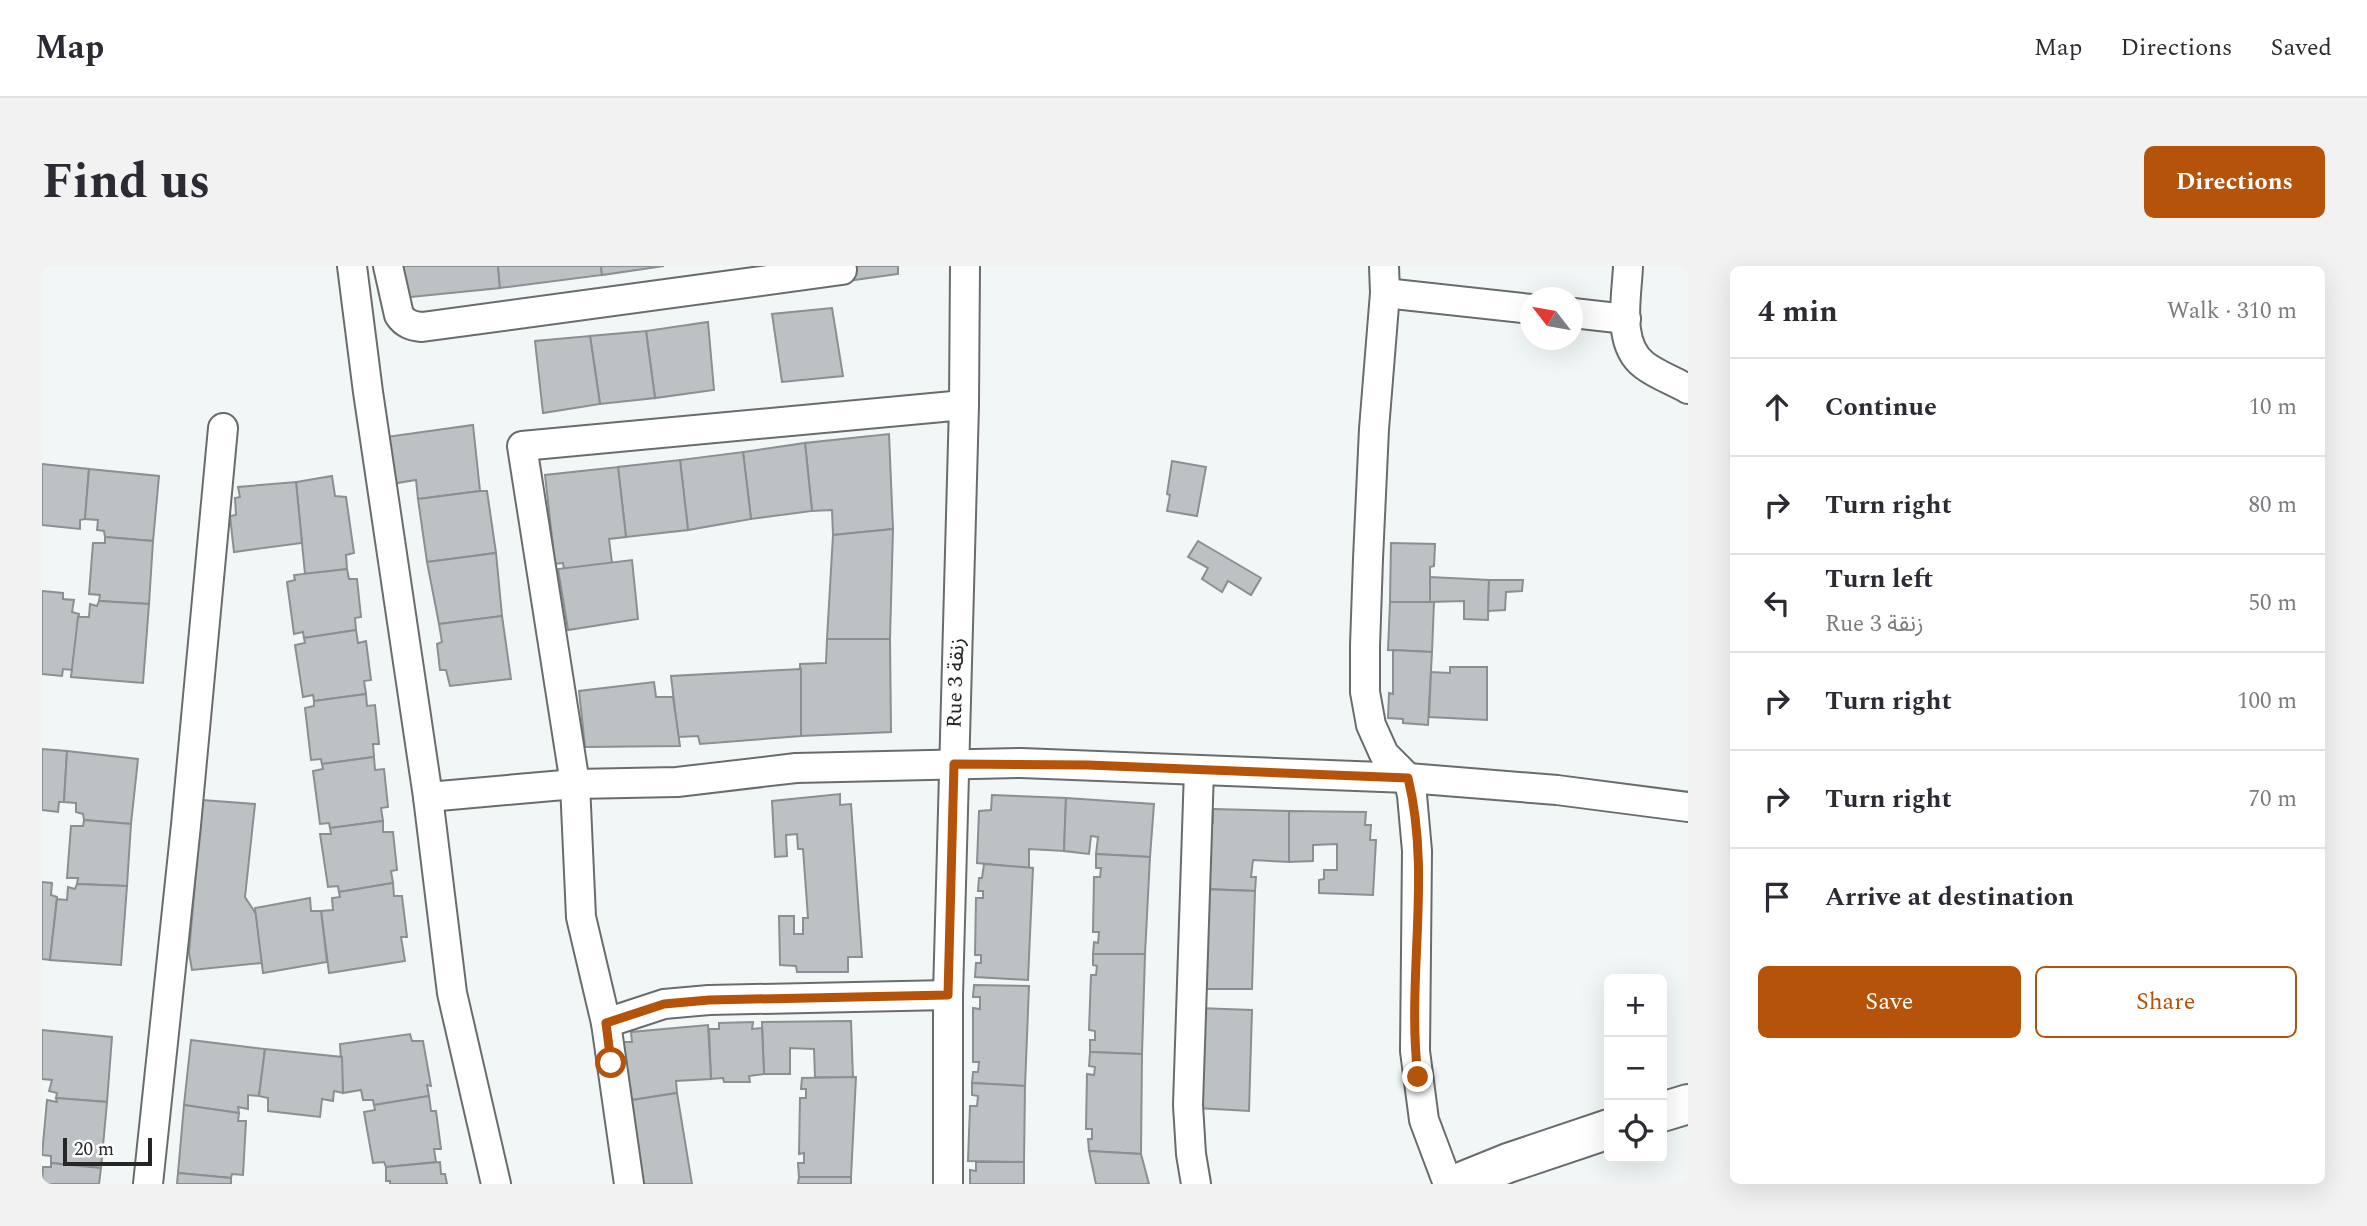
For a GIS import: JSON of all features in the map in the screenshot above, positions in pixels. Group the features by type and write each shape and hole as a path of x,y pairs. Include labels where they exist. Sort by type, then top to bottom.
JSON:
{"street":[{"path":"352,266 428,797 452,993 496,1184"},
{"path":"388,266 399,315 412,326 422,327 842,270"},
{"name":"Rue 3 زنقة","path":"948,1184 948,995 964,405 965,266"},
{"path":"1628,266 1626,319 1629,344 1638,360 1688,388"},
{"path":"1448,1184 1424,1120 1415,1051 1415,814 1408,778 1384,754 1371,725 1366,692 1364,646 1385,280 1520,307"},
{"path":"1583,314 1626,319"},
{"path":"629,1184 606,1023 581,917 575,784 522,446 964,405"},
{"path":"148,1184 186,825 223,428"},
{"path":"428,797 575,784 677,782 796,768 1034,763 1408,778 1557,790 1688,807"},
{"path":"1196,1184 1188,1105 1199,770"},
{"path":"606,1023 664,1004 709,1000 948,995"},
{"path":"1667,1110 1688,1104"},
{"path":"1456,1184 1508,1163 1604,1131"}],"building":[{"path":"396,266 498,266 500,288 401,298"},
{"path":"498,266 601,266 602,275 500,288"},
{"path":"601,266 664,266 602,275"},
{"path":"852,266 898,266 898,274 854,280"},
{"path":"832,308 843,376 782,382 772,314"},
{"path":"708,322 714,390 655,398 646,331"},
{"path":"646,331 655,398 600,404 590,336"},
{"path":"590,336 600,404 543,413 535,341"},
{"path":"473,425 480,491 418,499 416,480 391,484 386,437"},
{"path":"889,434 893,529 833,535 832,510 812,511 805,443"},
{"path":"805,443 812,511 751,519 743,452"},
{"path":"743,452 751,519 688,530 680,460"},
{"path":"680,460 688,530 626,537 618,467"},
{"path":"1172,461 1206,467 1197,516 1167,511"},
{"path":"42,464 89,469 85,519 80,520 80,529 42,525"},
{"path":"618,467 626,537 609,539 612,563 564,569 563,563 555,564 545,475"},
{"path":"89,469 159,476 153,541 105,537 104,531 97,530 98,520 85,519"},
{"path":"332,476 335,496 346,497 354,553 346,555 347,569 305,574 296,482"},
{"path":"296,482 302,543 234,552 230,516 236,515 235,498 240,497 238,487"},
{"path":"487,491 496,553 427,562 418,499"},
{"path":"893,529 890,639 827,639 833,535"},
{"path":"105,537 153,541 149,604 99,601 100,595 89,594 93,543 105,543"},
{"path":"1198,541 1261,578 1251,595 1228,581 1222,592 1202,579 1208,568 1188,557"},
{"path":"1391,543 1435,544 1434,566 1430,567 1430,602 1390,602"},
{"path":"496,553 502,616 439,624 427,562"},
{"path":"632,560 638,619 568,630 558,569"},
{"path":"347,569 349,579 357,579 361,617 355,618 356,630 304,638 303,632 294,634 287,582 295,580 294,575"},
{"path":"1430,577 1489,580 1488,620 1464,619 1464,601 1430,602"},
{"path":"1489,580 1523,580 1522,591 1506,592 1505,610 1488,611"},
{"path":"42,591 63,593 63,599 74,600 72,612 79,614 73,670 63,669 62,676 42,674"},
{"path":"99,601 149,604 143,683 71,677 78,617 89,617 90,604 97,606"},
{"path":"1390,602 1434,602 1432,652 1388,650"},
{"path":"502,616 511,679 450,686 446,670 440,670 437,644 442,642 439,624"},
{"path":"356,630 358,643 366,641 371,680 364,681 366,694 314,701 313,695 303,697 295,645 305,643 304,638"},
{"path":"827,639 890,639 891,732 801,736 800,664 826,663"},
{"path":"1393,650 1432,652 1428,725 1403,723 1403,719 1388,718 1389,693 1393,694"},
{"path":"1450,667 1487,667 1487,720 1429,717 1431,672 1450,673"},
{"path":"801,669 801,736 700,744 698,736 678,737 671,676"},
{"path":"654,682 656,697 673,697 680,746 585,747 579,691"},
{"path":"366,694 367,706 375,705 379,744 373,744 374,757 322,764 321,759 311,760 305,708 314,706 314,701"},
{"path":"42,749 67,751 64,802 59,802 58,812 42,810"},
{"path":"67,751 138,759 131,824 84,820 83,814 76,812 76,803 64,802"},
{"path":"374,757 375,770 384,769 388,807 381,808 383,821 330,828 329,823 320,824 313,771 323,769 322,764"},
{"path":"840,794 840,805 851,804 862,957 848,957 848,972 797,972 796,966 780,965 779,916 794,916 794,934 803,934 803,918 808,918 803,849 798,849 797,834 786,835 787,856 775,857 772,801"},
{"path":"992,795 1066,798 1064,851 1029,849 1029,868 977,863 979,811 991,810"},
{"path":"1066,798 1154,804 1150,857 1096,854 1098,837 1091,836 1089,854 1064,851"},
{"path":"202,800 255,804 245,897 256,914 262,963 192,970 189,953"},
{"path":"1213,809 1289,811 1289,862 1253,860 1251,877 1256,877 1255,891 1208,889 1209,822 1213,823"},
{"path":"1289,811 1366,812 1365,825 1371,825 1370,840 1376,840 1373,895 1319,893 1319,880 1324,879 1324,870 1337,870 1337,844 1313,845 1313,861 1289,862"},
{"path":"84,820 131,824 127,886 77,884 78,878 67,878 71,826 83,826"},
{"path":"383,821 383,832 393,832 397,870 391,871 393,883 339,892 338,886 328,887 320,834 331,834 330,828"},
{"path":"1096,854 1150,857 1145,954 1093,954 1094,942 1098,943 1099,932 1093,932 1094,877 1100,877 1101,868 1096,868"},
{"path":"984,864 1033,868 1028,980 975,977 976,963 981,963 981,955 975,955 976,898 983,898 983,891 978,891"},
{"path":"42,882 52,883 51,895 57,897 50,960 42,959"},
{"path":"393,883 394,896 402,896 407,937 401,937 405,961 329,973 321,911 333,910 332,898 340,897 339,892"},
{"path":"77,884 127,886 121,965 50,960 57,899 67,900 68,887 75,889"},
{"path":"1201,889 1255,891 1252,989 1200,989"},
{"path":"310,898 311,911 321,911 327,962 263,973 255,908"},
{"path":"1093,954 1145,954 1142,1054 1090,1052 1090,1040 1095,1040 1095,1031 1089,1030 1091,975 1096,975 1097,966 1093,965"},
{"path":"974,985 1029,986 1025,1086 972,1083 973,1072 978,1072 979,1062 973,1062 973,1008 980,1009 980,997 973,997"},
{"path":"1198,1008 1252,1010 1249,1111 1197,1108"},
{"path":"851,1021 853,1078 815,1077 814,1049 790,1048 790,1074 764,1074 762,1022"},
{"path":"753,1022 752,1029 762,1028 764,1074 749,1076 750,1082 711,1079 709,1029 719,1029 719,1023"},
{"path":"708,1025 711,1079 676,1081 677,1093 631,1100 630,1085 624,1085 621,1042 632,1042 631,1032"},
{"path":"42,1030 112,1037 107,1102 56,1098 57,1093 49,1091 52,1080 42,1079"},
{"path":"410,1034 412,1041 423,1041 431,1086 427,1085 429,1096 374,1105 373,1100 363,1100 361,1090 343,1093 340,1044"},
{"path":"191,1040 265,1049 259,1096 248,1095 248,1109 238,1107 239,1113 184,1105"},
{"path":"265,1049 342,1057 343,1093 334,1091 333,1101 322,1099 320,1117 268,1111 268,1098 259,1096"},
{"path":"1090,1052 1142,1054 1141,1154 1089,1151 1088,1139 1092,1139 1092,1129 1086,1129 1087,1074 1094,1075 1095,1067 1089,1066"},
{"path":"856,1077 851,1177 799,1177 798,1163 804,1163 804,1153 799,1154 800,1098 806,1098 806,1089 801,1089 802,1078"},
{"path":"972,1083 1025,1086 1024,1162 968,1161 970,1106 977,1106 978,1096 972,1095"},
{"path":"677,1093 692,1184 644,1184 642,1177 636,1178 626,1101"},
{"path":"429,1096 431,1111 436,1111 441,1149 434,1149 436,1162 386,1167 384,1162 373,1163 364,1112 375,1110 374,1105"},
{"path":"56,1098 107,1102 101,1168 51,1163 51,1156 42,1155 47,1100 57,1102"},
{"path":"184,1105 239,1113 238,1121 246,1121 243,1175 232,1174 231,1178 178,1173"},
{"path":"1089,1151 1141,1154 1149,1184 1096,1184"},
{"path":"440,1162 441,1174 445,1174 447,1184 390,1184 390,1181 386,1181 386,1167"},
{"path":"976,1162 1024,1162 1024,1184 970,1184 970,1170 976,1171"},
{"path":"51,1163 101,1168 99,1184 42,1184 43,1167 51,1167"},
{"path":"178,1173 231,1178 231,1184 177,1184"},
{"path":"799,1177 851,1177 851,1184 798,1184"}],"route":[{"path":"611,1063 606,1023 664,1004 709,1000 948,995 954,764 1021,763 1408,778 1415,814 1417,850 1414,1010 1418,1077"}]}
